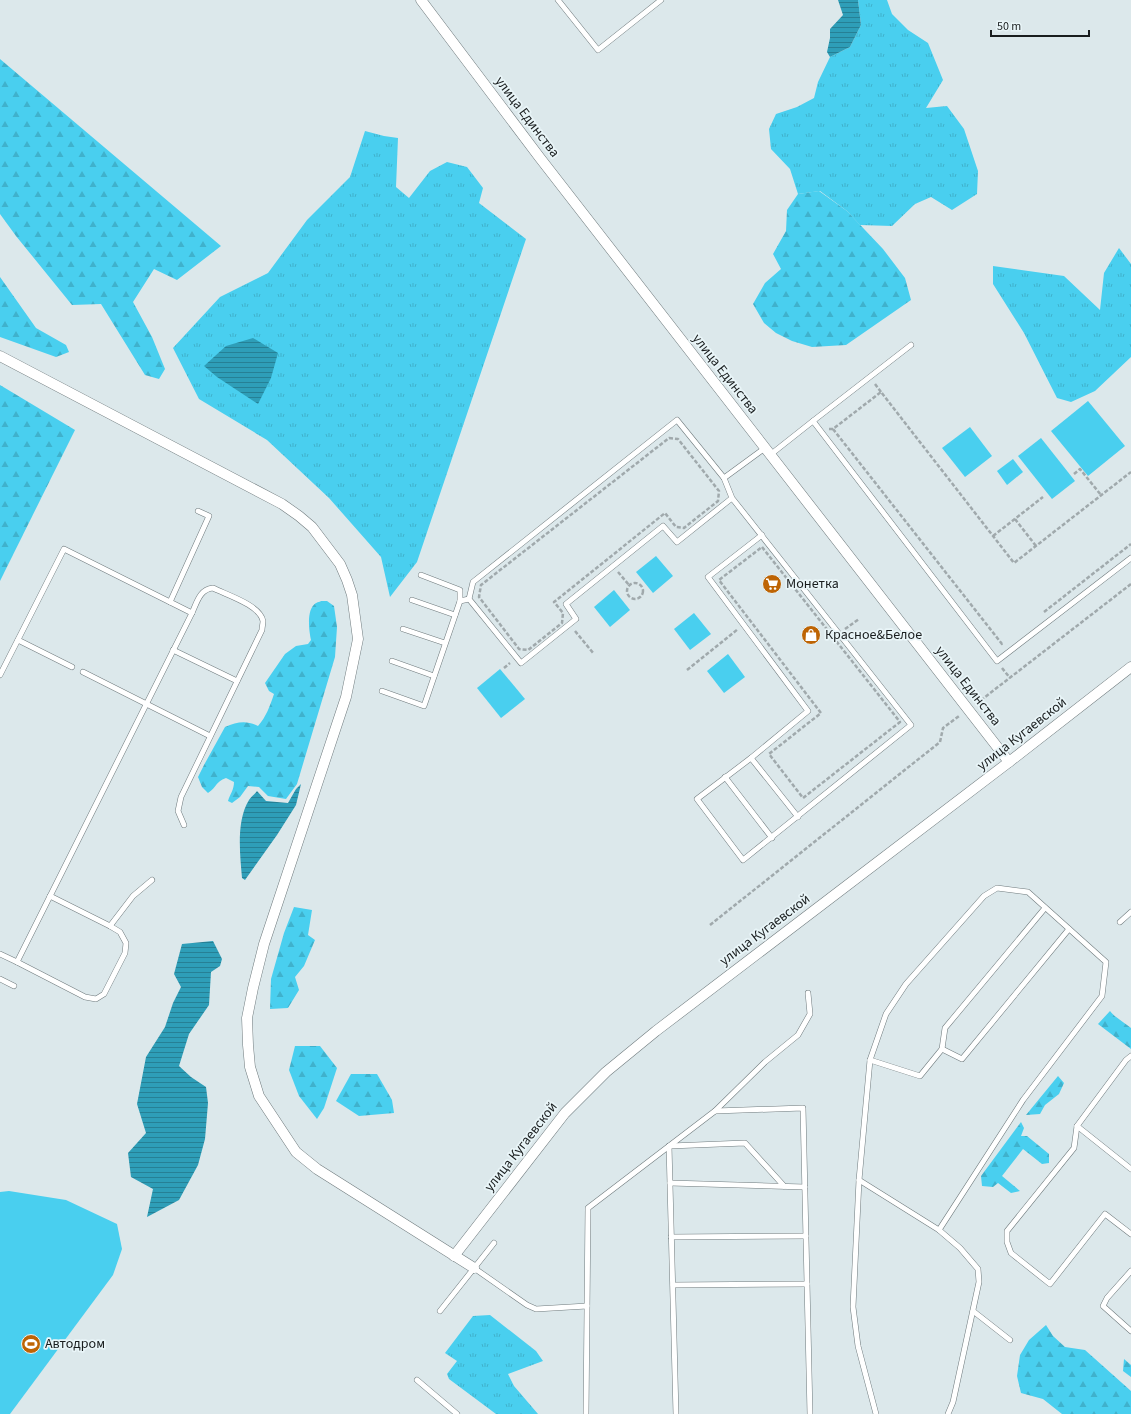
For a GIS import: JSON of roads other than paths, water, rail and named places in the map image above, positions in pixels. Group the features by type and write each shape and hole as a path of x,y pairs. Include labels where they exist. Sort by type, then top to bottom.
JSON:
{"street":[{"name":"улица Единства","path":"422,0 540,158 1009,762"},
{"path":"0,356 282,504 300,516 312,527 340,564 352,595 358,638 346,697 264,944 247,1018 250,1067 259,1096 296,1152 317,1169 474,1268"},
{"name":"улица Кугаевской","path":"454,1256 565,1113 606,1072 656,1031 1131,667"}],"lane":[{"path":"558,0 598,50 662,0"},
{"path":"724,478 813,421 911,345"},
{"path":"469,599 473,582 677,420 724,478 732,498 762,535 911,725 743,860 696,799 751,758 808,711 708,577 762,535"},
{"path":"813,421 997,661 1131,558"},
{"path":"469,599 521,663 576,619 566,604 663,526 677,542 732,498"},
{"path":"170,602 209,516 198,511"},
{"path":"0,675 64,549 192,613"},
{"path":"382,691 424,706 460,601 460,590 421,575"},
{"path":"17,962 201,594 207,589 213,588 255,608 261,615 263,622 262,630 181,797 178,811 184,825"},
{"path":"460,601 469,599"},
{"path":"412,600 455,615"},
{"path":"403,629 445,643"},
{"path":"18,640 72,667"},
{"path":"173,650 237,681"},
{"path":"392,661 434,676"},
{"path":"83,672 210,736"},
{"path":"751,758 798,817"},
{"path":"725,777 772,838"},
{"path":"110,926 133,896 152,880"},
{"path":"876,1414 858,1346 853,1307 859,1180 870,1060 886,1014 906,984 984,896 997,888 1028,892 1106,962 1102,996 1023,1100 939,1230"},
{"path":"0,954 85,997 96,999 104,994 126,953 126,943 120,932 50,896"},
{"path":"870,1060 920,1076 942,1049 945,1028 1045,908"},
{"path":"1120,922 1131,912"},
{"path":"942,1049 962,1059 1069,929"},
{"path":"0,979 14,986"},
{"path":"586,1414 588,1208 715,1111 764,1062 798,1035 810,1014 808,994"},
{"path":"1131,1056 1126,1060 1077,1126 1074,1148 1007,1231 1007,1242 1011,1253 1050,1284 1105,1214 1131,1234"},
{"path":"715,1111 804,1108 810,1414"},
{"path":"1077,1126 1131,1169"},
{"path":"669,1146 745,1143 784,1186"},
{"path":"669,1146 676,1414"},
{"path":"859,1180 939,1230 960,1248 978,1269 979,1282 953,1402 948,1414"},
{"path":"670,1183 805,1187"},
{"path":"672,1236 806,1236"},
{"path":"440,1311 494,1243"},
{"path":"474,1268 527,1305 536,1309 587,1306"},
{"path":"1131,1271 1107,1298 1104,1306 1131,1331"},
{"path":"673,1284 807,1284"},
{"path":"973,1311 1010,1340"},
{"path":"416,1380 457,1414"}],"place":[{"name":"Монетка","path":"772,584"},
{"name":"Красное&Белое","path":"811,635"},
{"name":"Автодром","path":"31,1344"}]}
